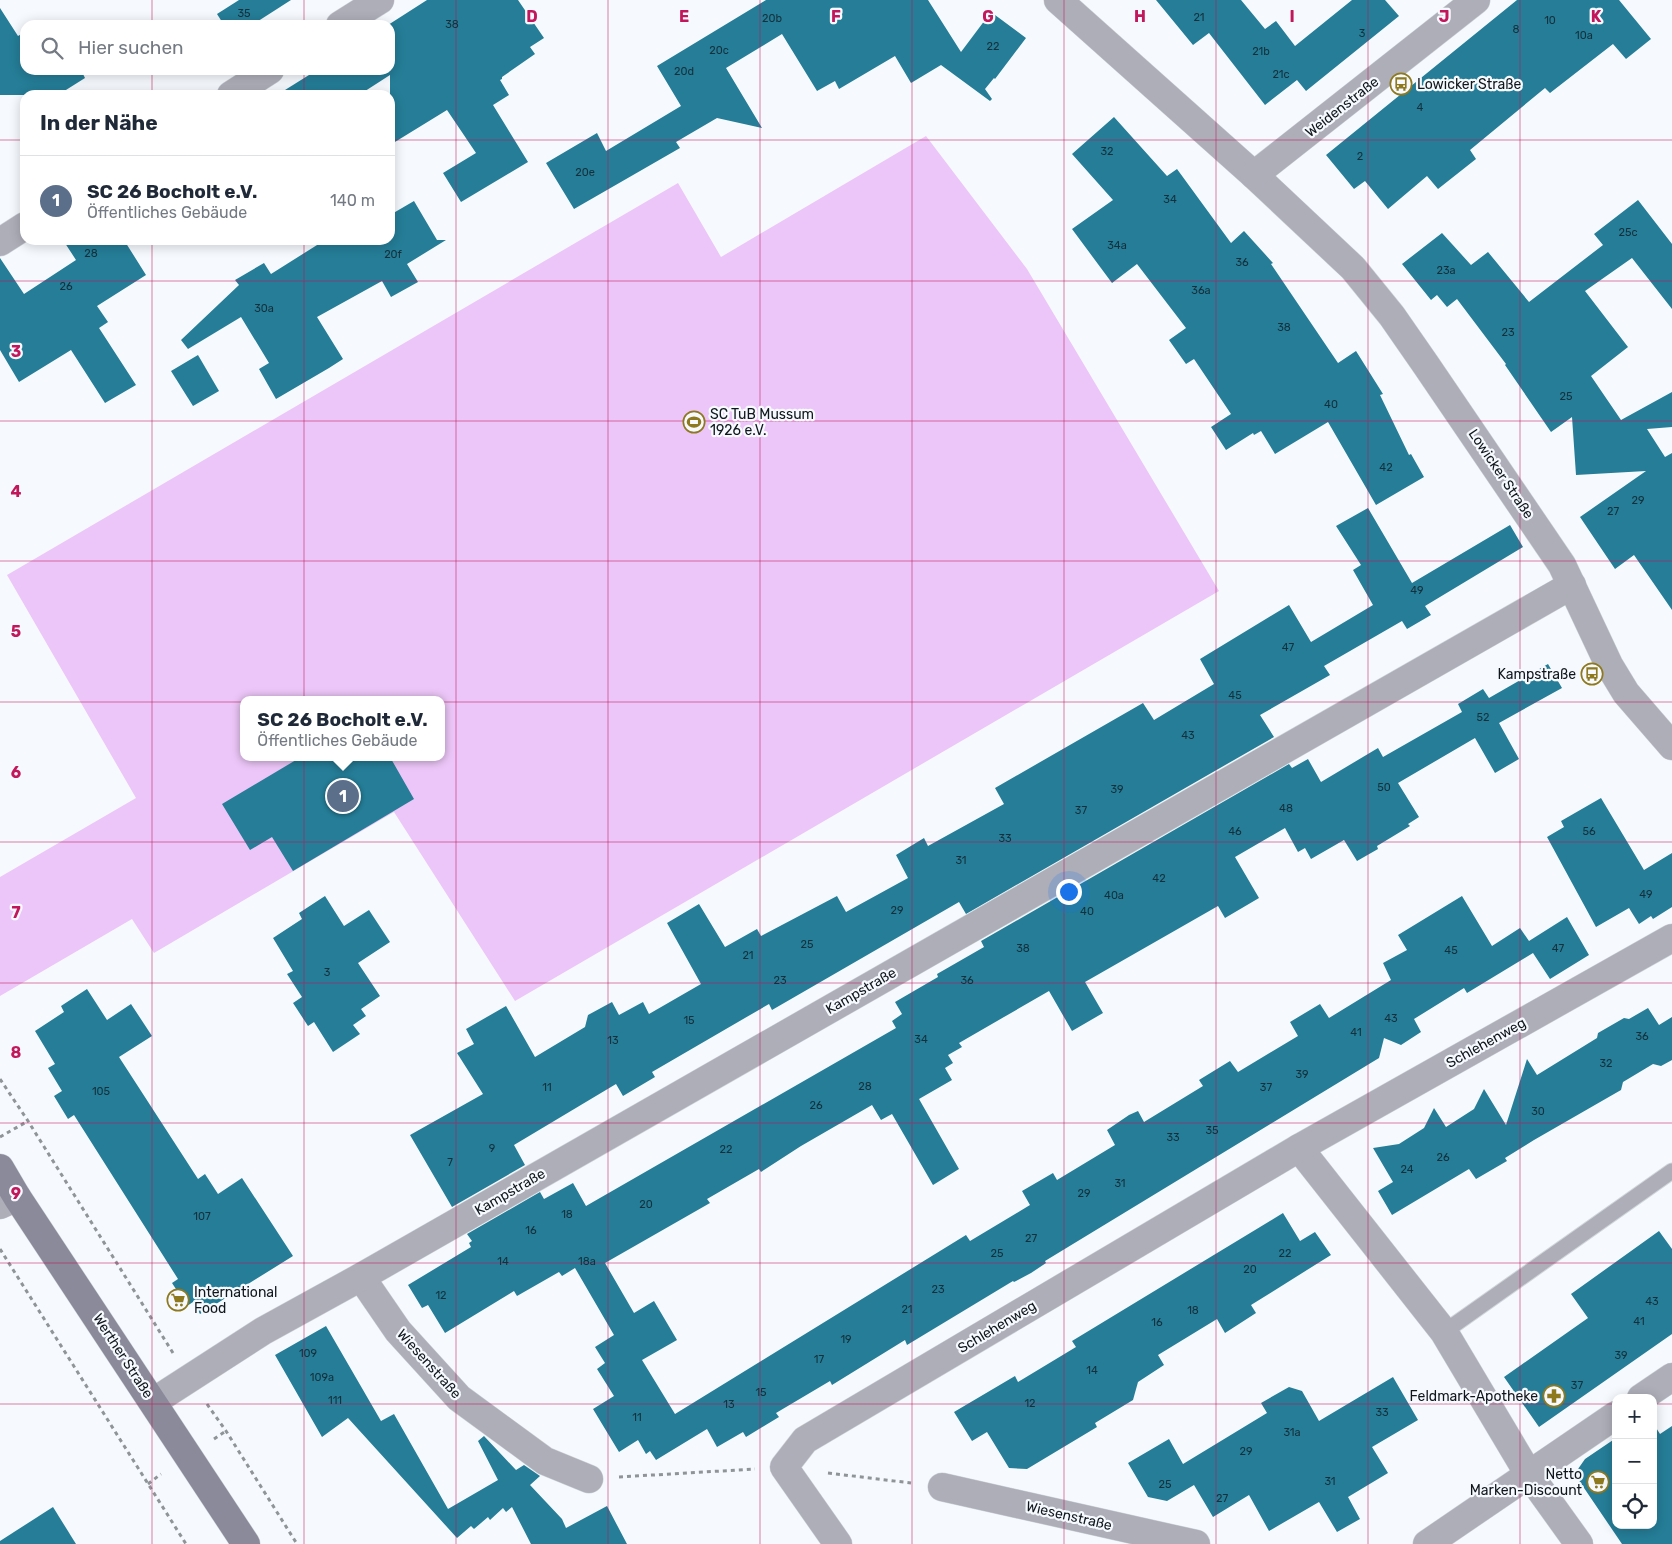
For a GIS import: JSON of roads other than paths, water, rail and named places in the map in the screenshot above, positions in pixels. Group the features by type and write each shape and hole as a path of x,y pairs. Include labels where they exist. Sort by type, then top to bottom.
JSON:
{"main road":[{"name":"Werther Straße","path":"0,1168 9,1201 153,1402 246,1544"}],"street":[{"path":"348,20 380,0"},
{"name":"Lowicker Straße","path":"1058,0 1254,175 1352,268 1392,316 1562,565 1609,665 1626,693 1672,746"},
{"name":"Weidenstraße","path":"1254,175 1476,0"},
{"path":"238,90 262,75"},
{"path":"0,242 20,229"},
{"name":"Kampstraße","path":"153,1402 263,1331 361,1277 1572,584"},
{"name":"Schlehenweg","path":"838,1544 784,1467 805,1440 1299,1148 1672,938"},
{"path":"1299,1148 1444,1332 1528,1473 1579,1544"},
{"name":"Wiesenstraße","path":"361,1277 398,1331 459,1398 545,1461 589,1479"},
{"path":"1647,1394 1672,1377"},
{"path":"1427,1544 1612,1417"},
{"name":"Wiesenstraße","path":"942,1487 1196,1544"}],"lane":[{"path":"1444,1332 1672,1171"}],"place":[{"name":"Lowicker Straße","path":"1401,84"},
{"name":"SC TuB Mussum 1926 e.V.","path":"694,422"},
{"name":"Kampstraße","path":"1592,674"},
{"name":"SC 26 Bocholt e.V.","path":"343,796"},
{"name":"International Food","path":"178,1300"},
{"name":"Feldmark-Apotheke","path":"1554,1396"},
{"name":"Netto Marken-Discount","path":"1598,1482"}]}
